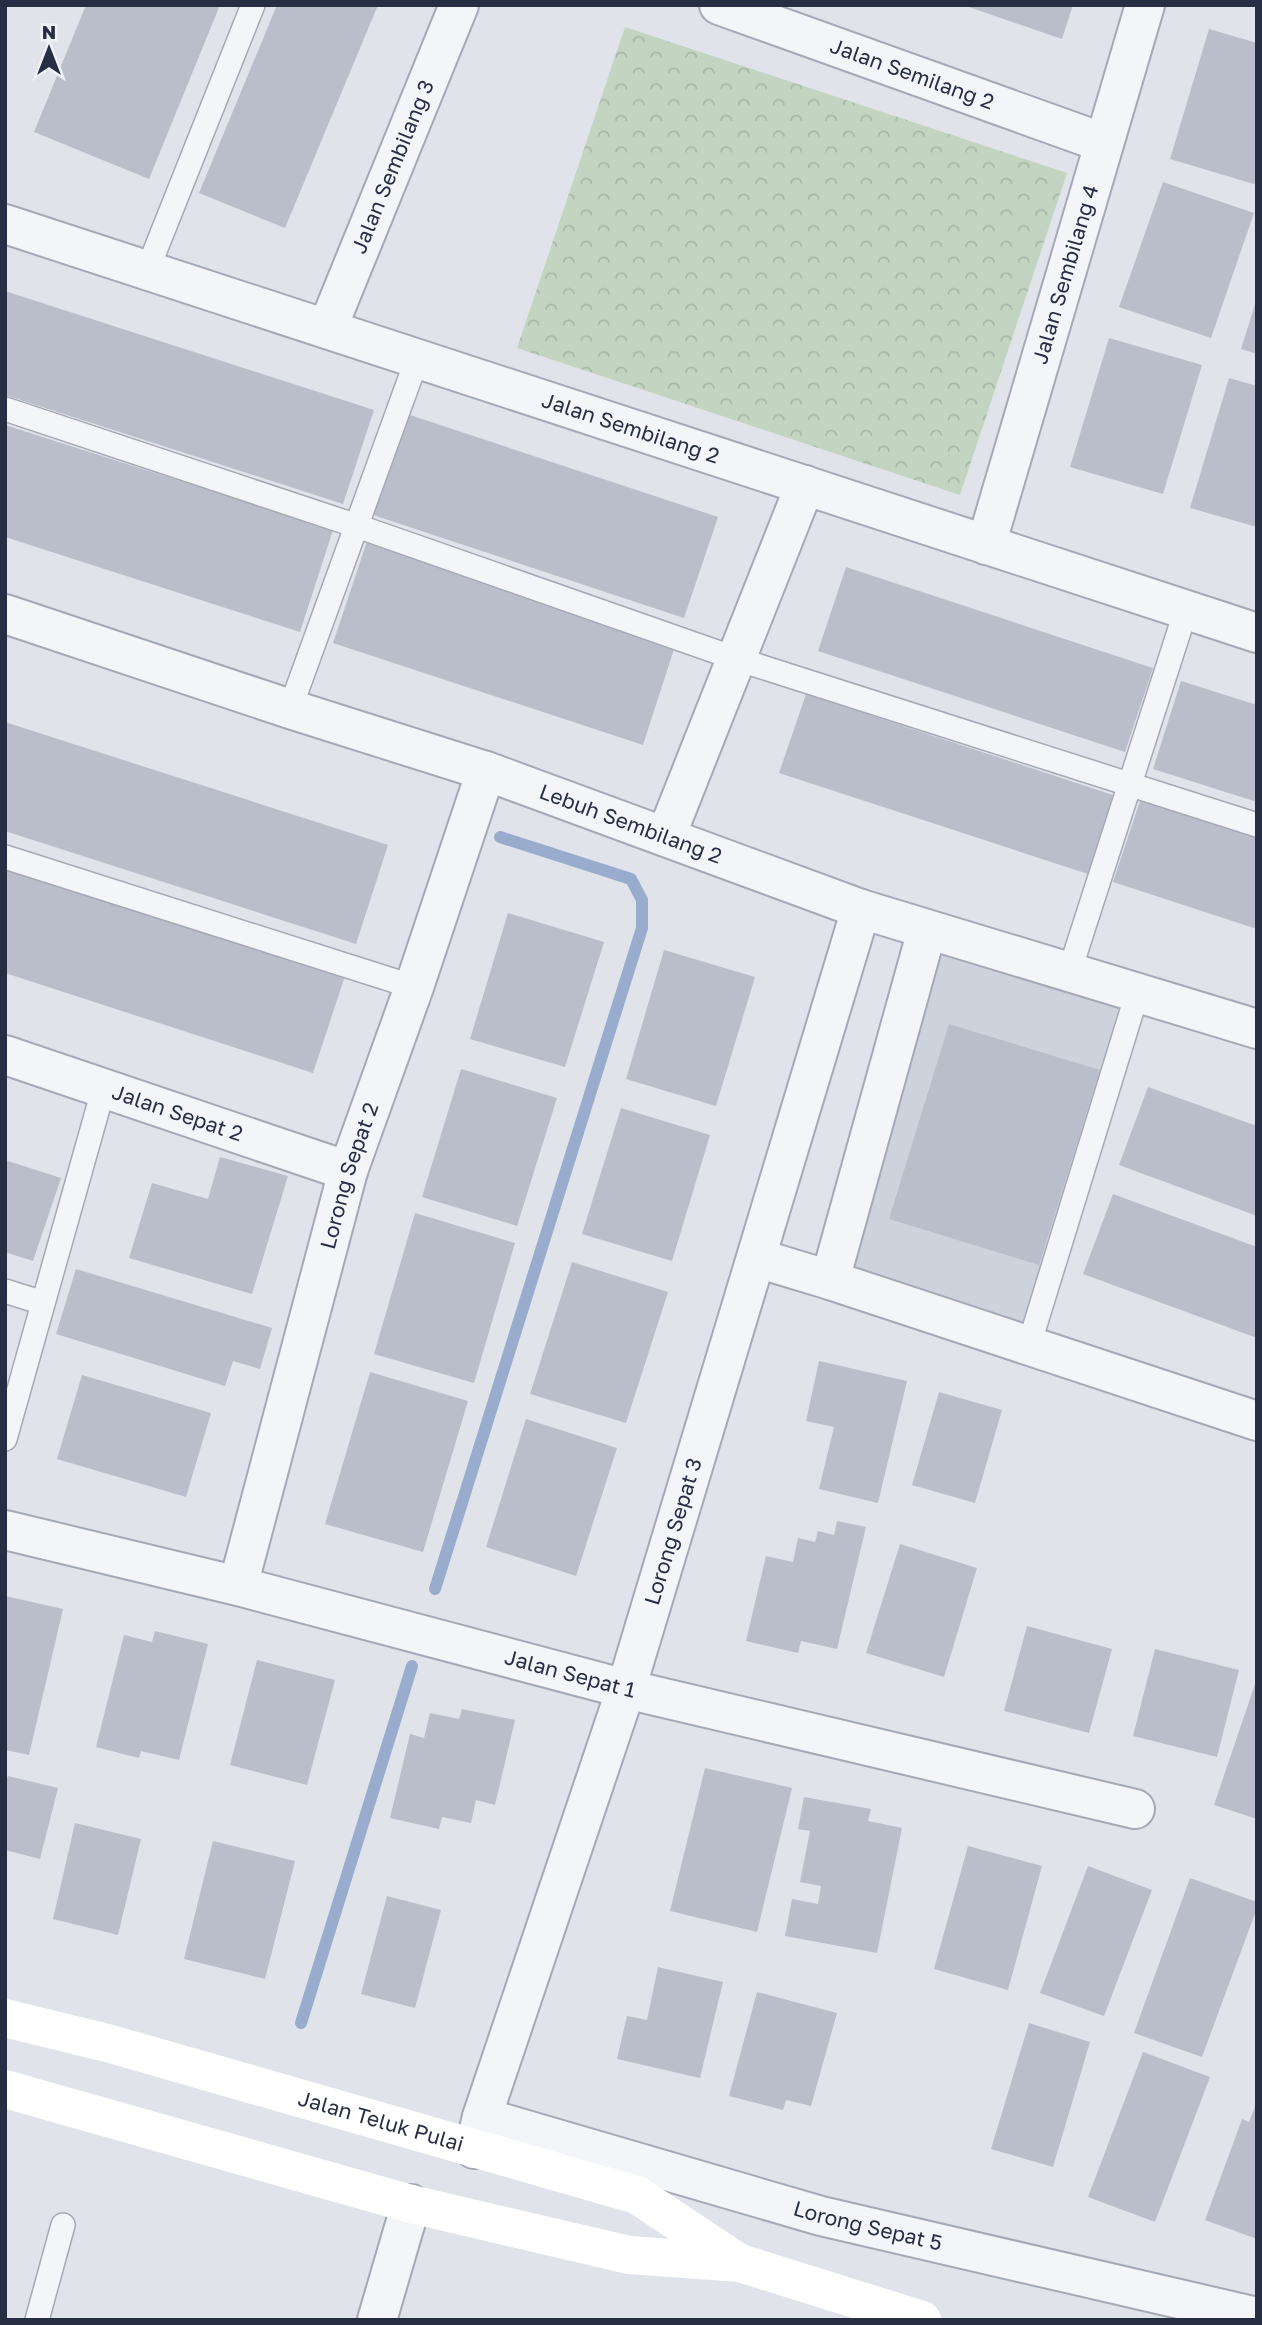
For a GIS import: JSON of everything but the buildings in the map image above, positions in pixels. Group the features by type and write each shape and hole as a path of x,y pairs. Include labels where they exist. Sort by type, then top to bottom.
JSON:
{"main road":[{"name":"Jalan Teluk Pulai","path":"5,2018 478,2133 637,2195 740,2263"},
{"path":"5,2069 200,2131 272,2165"},
{"name":"Jalan Teluk Pulai","path":"5,2090 411,2204 629,2255 740,2263 922,2320"}],"street":[{"name":"Jalan Sembilang 3","path":"327,329 459,5"},
{"name":"Jalan Semilang 2","path":"719,5 1104,144"},
{"name":"Jalan Sembilang 4","path":"986,545 1145,5"},
{"name":"Jalan Sembilang 2","path":"5,224 1257,634"},
{"path":"666,836 805,485"},
{"name":"Lebuh Sembilang 2","path":"5,614 486,771 861,909 1257,1029"},
{"name":"Lorong Sepat 2","path":"238,1586 348,1171 414,987 486,771"},
{"name":"Lorong Sepat 3","path":"478,2133 626,1689 861,909"},
{"path":"830,1280 927,930"},
{"name":"Jalan Sepat 2","path":"5,1055 348,1171"},
{"path":"757,1258 1257,1420"},
{"name":"Jalan Sepat 1","path":"5,1530 238,1586 626,1689 1135,1809"},
{"name":"Lorong Sepat 5","path":"478,2133 821,2217 1257,2317"},
{"path":"377,2320 411,2204"}],"lane":[{"path":"147,271 253,5"},
{"path":"290,709 417,359"},
{"path":"5,408 356,526 737,659 1257,825"},
{"path":"1069,974 1186,610"},
{"path":"5,857 414,987"},
{"path":"1029,1345 1137,994"},
{"path":"5,1440 104,1087"},
{"path":"5,1291 43,1303"},
{"path":"37,2320 63,2225"}],"shaded area":[{"path":"936,951 1121,1005 1024,1325 848,1273"}],"green space":[{"path":"625,27 1067,173 960,495 517,348"}],"waterway":[{"path":"435,1589 642,928 642,900 631,879 500,837"},
{"path":"301,2023 412,1666"}]}
